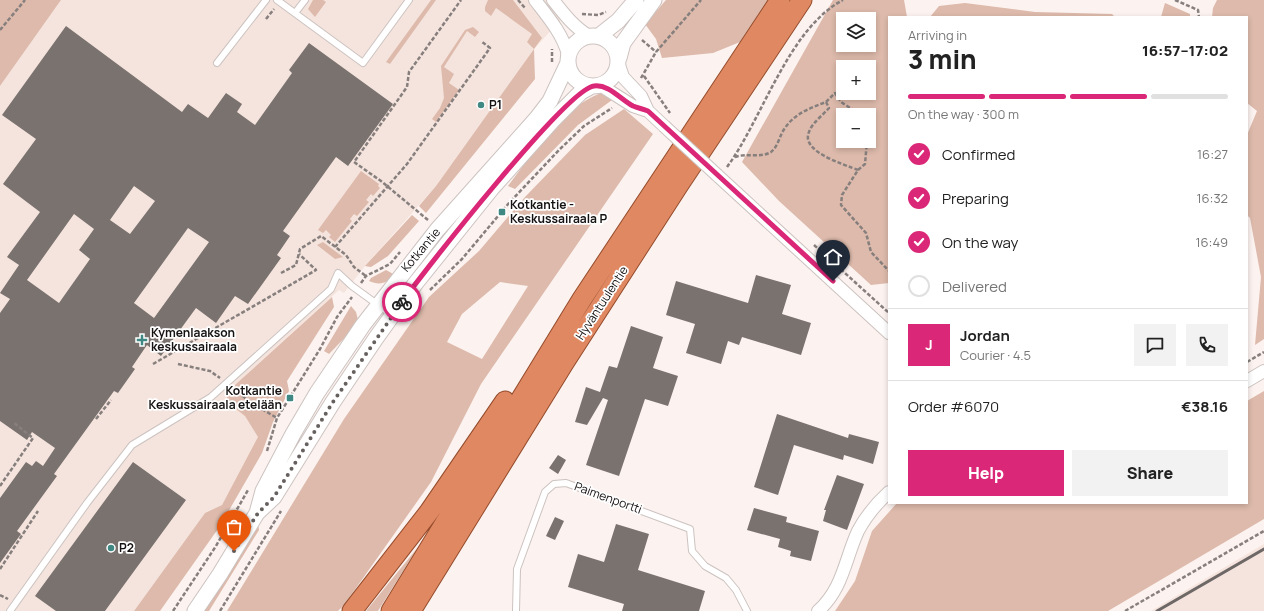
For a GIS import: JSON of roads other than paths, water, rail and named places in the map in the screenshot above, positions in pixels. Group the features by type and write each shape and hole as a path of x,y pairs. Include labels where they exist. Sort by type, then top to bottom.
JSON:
{"highway":[{"name":"Hyväntuulentie","path":"391,611 582,299 780,0"},
{"name":"Hyväntuulentie","path":"412,611 625,267 802,0"},
{"path":"352,611 429,512 508,396 582,299"}],"street":[{"path":"535,0 565,42 573,75 581,81 596,86 633,106 648,111"},
{"path":"553,0 578,29 614,46 623,77 640,96 648,111 888,332"},
{"path":"568,58 573,45 580,39 594,36 618,21 636,0"},
{"path":"596,86 614,76 623,43 654,0"},
{"name":"Kotkantie","path":"258,513 262,491 317,393 378,305 437,230 537,118 550,101 568,58"},
{"name":"Kotkantie","path":"195,611 258,513 274,497 333,402 392,316 446,244 492,188 560,112 581,92 596,86"},
{"path":"1248,380 1264,371"},
{"path":"818,611 835,592 842,577 858,531 866,518 888,493"}],"lane":[{"path":"217,63 266,0"},
{"path":"277,0 363,63 409,0"},
{"path":"295,13 305,0"},
{"path":"10,611 87,503 132,445 211,398 331,289 338,273 352,286 392,316"},
{"name":"Paimenportti","path":"516,611 517,569 545,492 554,484 566,483 690,529 692,551 705,566 726,578 736,590 747,611"}],"railway":[{"path":"1157,611 1264,549"}],"place":[{"name":"P1","path":"481,105"},
{"name":"Kotkantie - Keskussairaala P","path":"502,212"},
{"name":"Kymenlaakson keskussairaala","path":"142,340"},
{"name":"Kotkantie Keskussairaala etelään","path":"290,398"},
{"name":"P2","path":"111,548"}]}
